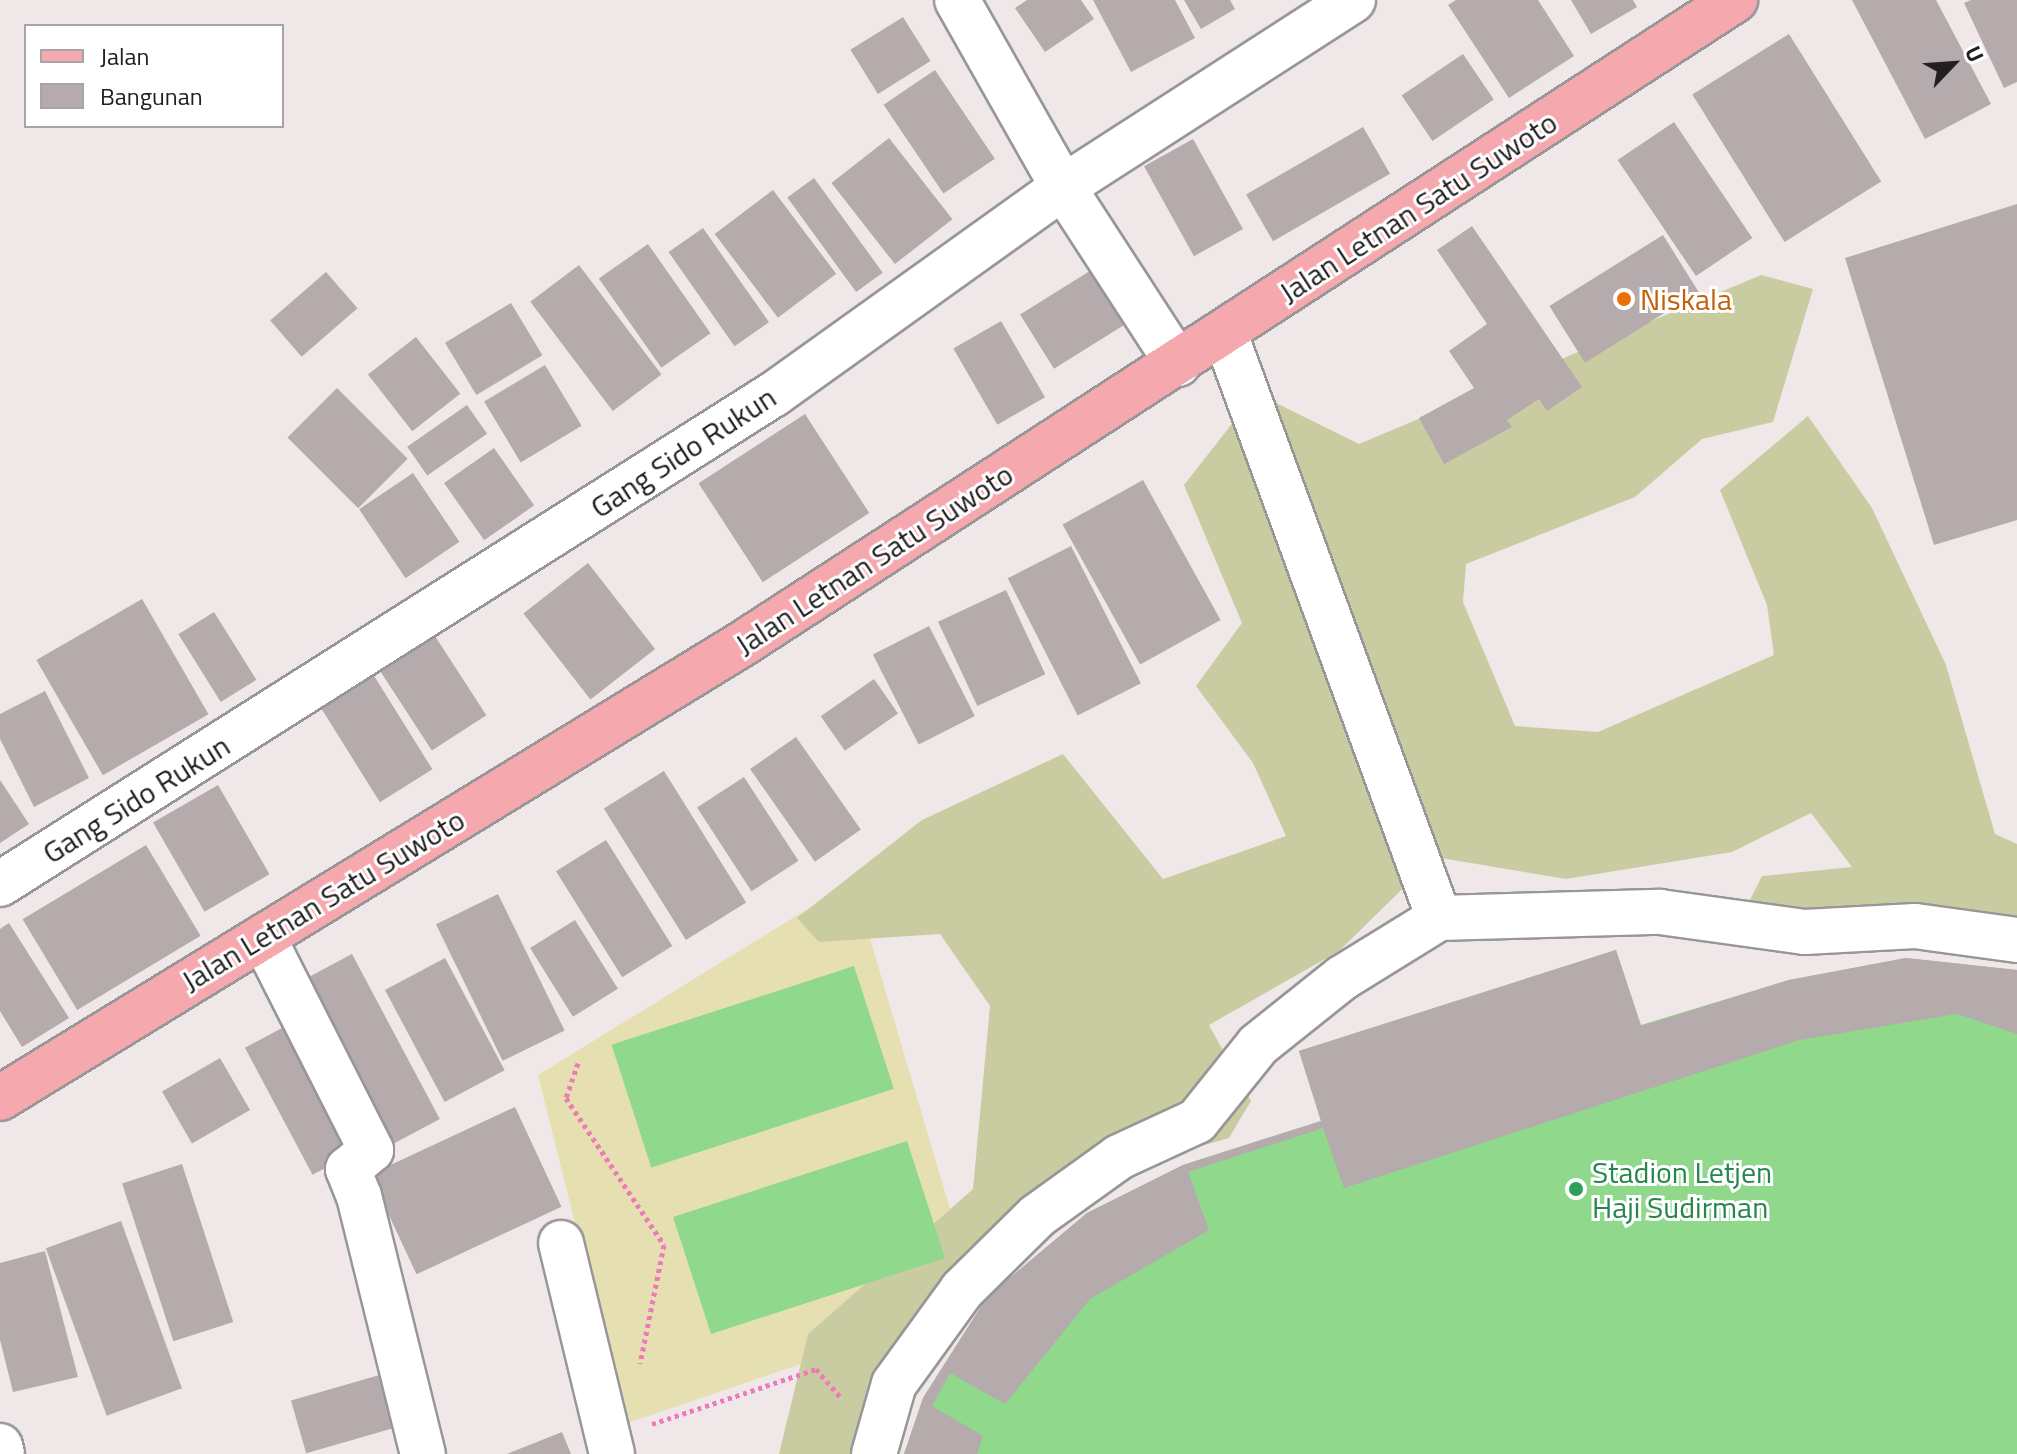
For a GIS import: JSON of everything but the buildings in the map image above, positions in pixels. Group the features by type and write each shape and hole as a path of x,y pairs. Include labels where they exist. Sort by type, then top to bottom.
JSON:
{"main road":[{"name":"Jalan Letnan Satu Suwoto","path":"0,1098 742,644 1225,334 1735,0"}],"street":[{"path":"957,0 1063,187 1178,364"},
{"name":"Gang Sido Rukun","path":"0,884 774,394 1063,187 1353,0"},
{"path":"1225,334 1439,918"},
{"path":"875,1450 894,1384 962,1290 1037,1216 1119,1157 1197,1121 1258,1045 1342,978 1439,918 1660,912 1805,932 1915,926 2017,940"},
{"path":"263,937 371,1150 348,1169 359,1196 423,1454"},
{"path":"561,1243 626,1441"},
{"path":"0,1446 2,1454"}],"path":[{"path":"578,1063 566,1098 664,1245 639,1368"},
{"path":"626,1441 816,1369 875,1450"}],"shaded area":[{"path":"853,881 950,1209 808,1334 801,1364 625,1424 538,1075"}],"green space":[{"path":"1761,275 1813,289 1773,422 1702,439 1635,497 1466,564 1463,602 1515,726 1598,732 1774,655 1767,605 1720,490 1808,416 1872,508 1946,665 1995,834 2017,844 2017,948 1744,912 1762,876 1852,867 1811,813 1732,852 1566,879 1435,857 1339,951 1209,1025 1251,1101 1229,1138 1170,1155 1118,1130 1057,1217 973,1256 868,1454 779,1454 808,1334 973,1189 990,1006 940,934 819,942 797,918 922,820 1063,754 1163,879 1286,836 1253,763 1196,686 1242,623 1184,485 1256,393 1359,444"},
{"name":"Stadion Letjen Haji Sudirman","path":"1616,950 1641,1025 1789,980 1906,958 2017,970 2017,1454 904,1454 923,1398 987,1297 1087,1213 1183,1165 1321,1121 1299,1051"},
{"path":"854,966 894,1089 651,1167 611,1045"},
{"path":"907,1141 945,1258 711,1334 673,1217"}],"place":[{"name":"Niskala","path":"1624,299"},
{"name":"Stadion Letjen Haji Sudirman","path":"1576,1189"}]}
